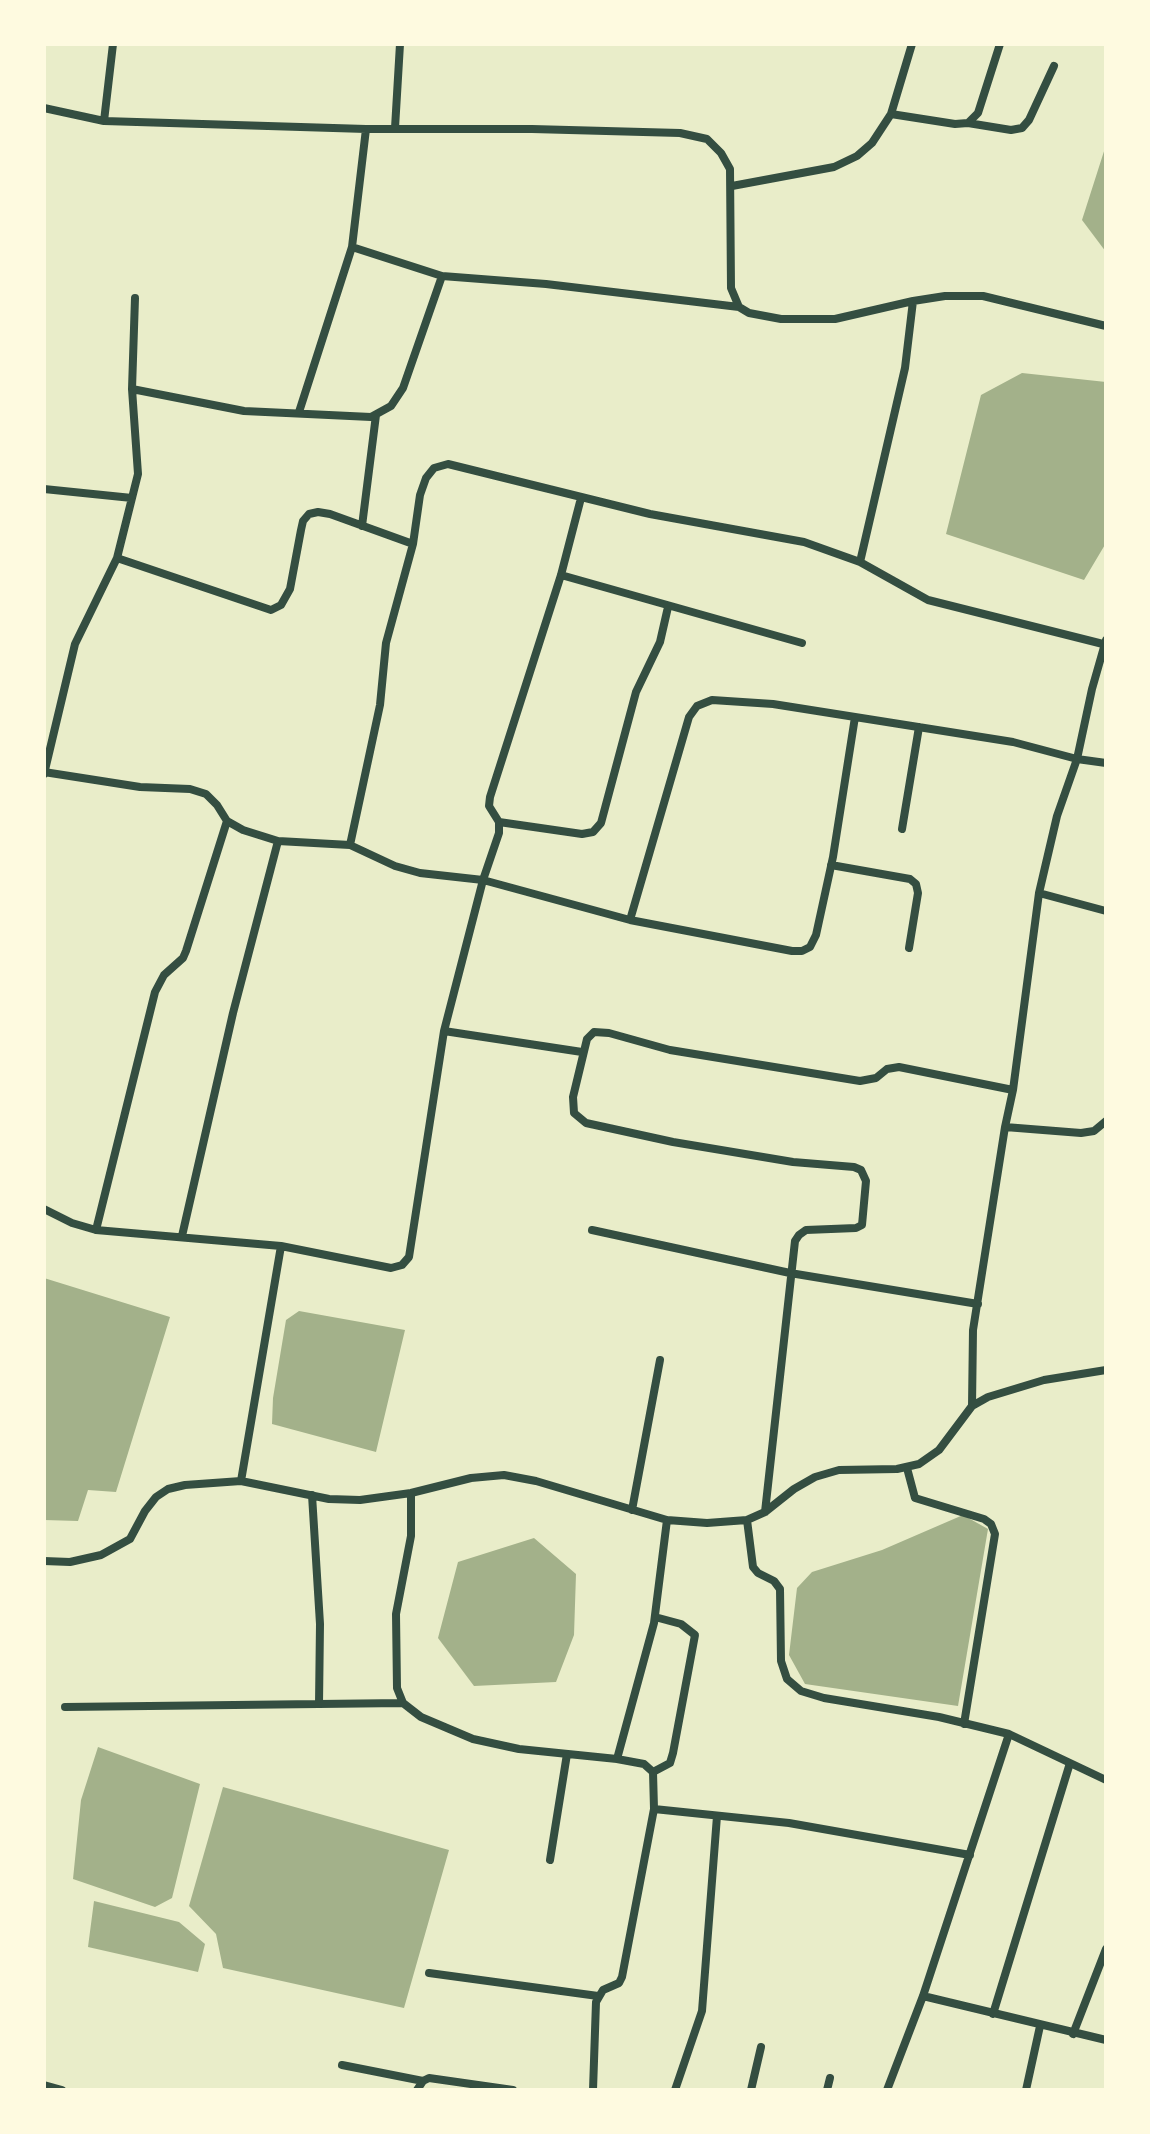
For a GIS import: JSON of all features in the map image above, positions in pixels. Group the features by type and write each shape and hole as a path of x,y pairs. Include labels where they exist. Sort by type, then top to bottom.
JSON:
{"street":[{"path":"104,121 113,44"},
{"path":"395,128 400,44"},
{"path":"732,186 834,167 857,156 872,143 891,114 912,44"},
{"path":"968,123 978,113 1000,44"},
{"path":"891,114 1011,130 1022,128 1029,120 1054,66"},
{"path":"44,108 104,121 366,129 680,133 707,139 721,153 730,169 731,288 739,307"},
{"path":"299,412 352,247 366,129"},
{"path":"352,247 442,276 546,284 739,307 749,313 781,319 835,319 945,296 983,296 1106,326"},
{"path":"132,389 244,411 371,417 391,406 403,388 442,276"},
{"path":"135,298 132,389 138,474 117,558 75,644 44,773 140,787 198,791 217,805 227,821 243,830 278,841 350,845 395,866 420,873 483,880 630,920 802,951 810,947 816,935 831,865 855,717"},
{"path":"860,562 905,368 913,301"},
{"path":"362,526 376,415"},
{"path":"350,845 380,705 386,643 413,544 420,495 426,478 434,468 448,464 650,514 791,539 860,562 928,600 1105,642 1077,759 1057,816 1039,893 1013,1090 973,1330 972,1406"},
{"path":"44,489 132,498"},
{"path":"44,1209 72,1223 96,1230 281,1246 391,1268 402,1265 409,1257 444,1031 483,880 499,833 499,822 489,806 490,797 561,575 581,498"},
{"path":"117,558 271,610 281,605 290,589 303,521 309,514 330,514 413,544"},
{"path":"561,575 802,643"},
{"path":"499,822 582,834 593,832 601,823 636,692 660,642 668,607"},
{"path":"630,920 689,717 697,706 712,700 773,704 1013,742 1077,759 1106,763"},
{"path":"902,829 919,727"},
{"path":"96,1230 155,992 164,975 183,958 186,951 227,821"},
{"path":"182,1236 233,1013 278,841"},
{"path":"831,865 910,879 916,884 918,893 909,948"},
{"path":"1039,893 1106,911"},
{"path":"444,1031 582,1052"},
{"path":"765,1512 780,1401 790,1273 799,1235 806,1230 856,1228 862,1225 866,1181 861,1170 854,1167 778,1160 586,1123 574,1113 573,1097 587,1039 594,1032 609,1033 670,1050 860,1081 876,1078 887,1069 899,1067 1013,1090"},
{"path":"1005,1127 1081,1133 1094,1131 1106,1121"},
{"path":"592,1230 790,1273 978,1304"},
{"path":"241,1481 281,1246"},
{"path":"632,1510 660,1360"},
{"path":"44,1561 70,1562 101,1555 130,1539 145,1511 156,1497 168,1489 241,1481 329,1499 360,1500 411,1493 471,1478 504,1475 536,1481 667,1520 707,1523 747,1520 765,1512 815,1477 839,1470 907,1468 919,1464 939,1450 972,1406 1002,1391 1044,1380 1106,1370"},
{"path":"907,1468 915,1498 984,1519 991,1524 995,1534 964,1724"},
{"path":"411,1493 411,1536 396,1614 397,1688 403,1703 421,1717 473,1739 509,1748 617,1759 644,1764 653,1772 654,1809 619,1983 598,1996 429,1973"},
{"path":"312,1495 320,1624 319,1704"},
{"path":"617,1759 655,1617 667,1520"},
{"path":"747,1520 753,1567 774,1581 780,1589 781,1661 787,1679 801,1691 1009,1734 1106,1780"},
{"path":"653,1772 670,1763 695,1635 681,1624 655,1617"},
{"path":"65,1707 403,1703"},
{"path":"887,2090 923,1996 1009,1734"},
{"path":"550,1860 567,1754"},
{"path":"993,2014 1070,1763"},
{"path":"654,1809 804,1826 970,1855"},
{"path":"675,2090 702,2011 717,1816"},
{"path":"1073,2034 1106,1949"},
{"path":"593,2090 598,1996"},
{"path":"923,1996 1106,2040"},
{"path":"1026,2090 1040,2026"},
{"path":"751,2090 761,2047"},
{"path":"342,2065 423,2081"},
{"path":"417,2090 429,2078 513,2090"},
{"path":"827,2090 830,2078"}],"shaded area":[{"path":"1106,145 1106,252 1082,220"},
{"path":"1022,373 1106,382 1106,543 1084,580 946,534 981,395"},
{"path":"44,1278 170,1317 116,1492 88,1490 78,1521 44,1520"},
{"path":"299,1311 405,1330 376,1452 272,1424 273,1398 286,1320"},
{"path":"963,1515 988,1529 958,1706 805,1684 789,1655 797,1588 812,1572 882,1550"},
{"path":"534,1538 576,1574 574,1635 556,1682 474,1686 438,1638 458,1562"},
{"path":"98,1747 200,1784 172,1898 155,1907 73,1879 81,1800"},
{"path":"223,1787 449,1850 404,2008 223,1968 216,1934 189,1906"},
{"path":"94,1901 179,1922 205,1944 198,1972 88,1947"}]}
